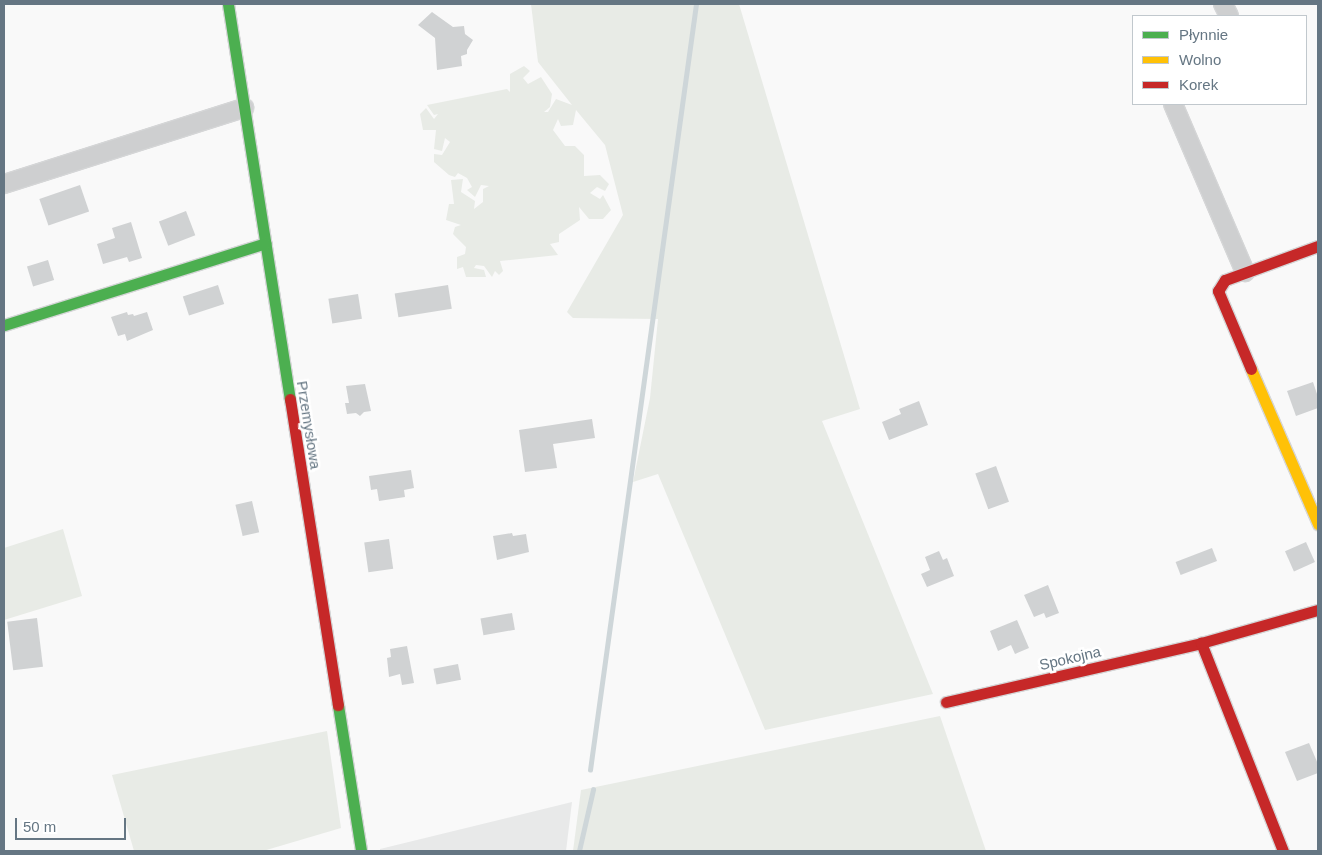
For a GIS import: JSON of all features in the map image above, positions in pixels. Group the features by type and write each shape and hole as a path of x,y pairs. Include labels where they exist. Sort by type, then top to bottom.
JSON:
{"street":[{"name":"Przemysłowa","path":"228,4 361,851"},
{"path":"1173,105 1245,272"},
{"path":"4,184 244,108"},
{"path":"4,324 265,243"},
{"path":"1318,246 1225,280 1218,291 1318,524"},
{"name":"Spokojna","path":"946,702 1201,643 1318,610"},
{"path":"1201,643 1283,851"}],"shaded area":[{"path":"531,4 739,4 860,409 822,421 933,694 765,730 658,474 633,482 650,398 658,319 573,318 567,312 623,215 605,145 576,110 573,125 561,126 558,119 553,130 565,146 575,146 584,155 584,176 600,175 609,184 605,191 597,187 590,193 600,199 603,195 611,210 603,219 589,219 579,207 580,220 559,234 559,242 550,244 558,255 500,261 503,271 499,275 495,271 492,277 484,266 476,265 474,268 484,270 486,277 466,277 463,267 457,269 457,257 465,254 466,247 453,234 455,227 461,225 446,220 449,204 454,204 451,180 463,179 461,192 475,201 474,209 483,202 483,189 489,186 481,185 475,197 467,190 472,187 467,178 458,173 455,177 449,175 434,162 434,154 442,155 450,142 445,138 442,151 434,149 436,130 423,130 420,114 426,108 434,119 438,114 434,115 427,105 507,89 510,92 510,74 524,66 530,71 523,78 528,84 541,77 552,94 550,107 544,112 548,112 556,99 572,105 538,62"},
{"path":"63,529 82,596 4,620 4,548"},
{"path":"940,716 986,851 573,851 581,790"},
{"path":"327,731 341,828 263,851 134,851 112,775"},
{"path":"572,802 566,851 380,851 380,849"}],"building":[{"path":"432,12 453,27 464,26 465,34 473,40 467,50 467,54 461,56 462,66 437,70 435,38 418,25"},
{"path":"80,185 89,211 48,225 39,199"},
{"path":"186,211 195,235 168,246 159,221"},
{"path":"131,222 142,258 129,262 127,257 103,264 97,244 115,238 112,228"},
{"path":"48,260 54,280 33,287 27,266"},
{"path":"218,285 224,304 189,315 183,296"},
{"path":"448,285 452,309 398,317 395,293"},
{"path":"358,294 362,319 332,323 328,299"},
{"path":"127,312 128,315 133,314 134,316 147,312 153,330 127,341 125,334 118,336 111,317"},
{"path":"1313,382 1318,397 1318,408 1296,416 1287,391"},
{"path":"365,384 371,411 364,412 360,416 356,413 347,414 345,403 349,403 346,386"},
{"path":"919,401 928,425 889,440 882,422 901,414 899,409"},
{"path":"592,419 595,438 553,444 557,468 525,472 519,430"},
{"path":"996,466 1009,502 988,509 975,474"},
{"path":"411,470 414,488 404,490 405,497 379,501 377,489 371,490 369,476"},
{"path":"252,501 259,532 243,536 235,505"},
{"path":"512,533 513,536 526,534 529,552 497,560 493,536"},
{"path":"389,539 393,569 368,572 364,542"},
{"path":"1306,542 1315,562 1294,571 1285,551"},
{"path":"1212,548 1217,561 1181,575 1176,562"},
{"path":"939,551 943,560 947,558 954,576 927,587 921,574 930,570 925,557"},
{"path":"1048,585 1059,613 1046,618 1044,613 1034,617 1024,595"},
{"path":"512,613 515,630 483,635 480,619"},
{"path":"37,618 43,667 13,670 7,622"},
{"path":"1017,620 1029,648 1015,654 1011,645 998,651 990,631"},
{"path":"407,646 414,683 402,685 400,674 389,677 387,658 391,657 390,649"},
{"path":"458,664 461,680 437,684 433,669"},
{"path":"1309,743 1318,764 1318,773 1297,781 1285,752"}],"waterway":[{"path":"590,770 696,4"},
{"path":"579,851 593,790"}],"traffic: fast":[{"path":"228,4 290,399"},
{"path":"4,325 265,243"},
{"path":"338,705 361,851"}],"traffic: slow":[{"path":"1251,369 1318,524"}],"traffic: jam":[{"path":"1251,369 1218,291 1225,280 1318,246"},
{"path":"290,399 338,705"},
{"path":"1283,851 1201,643 1318,610"},
{"path":"946,702 1201,643"}]}
